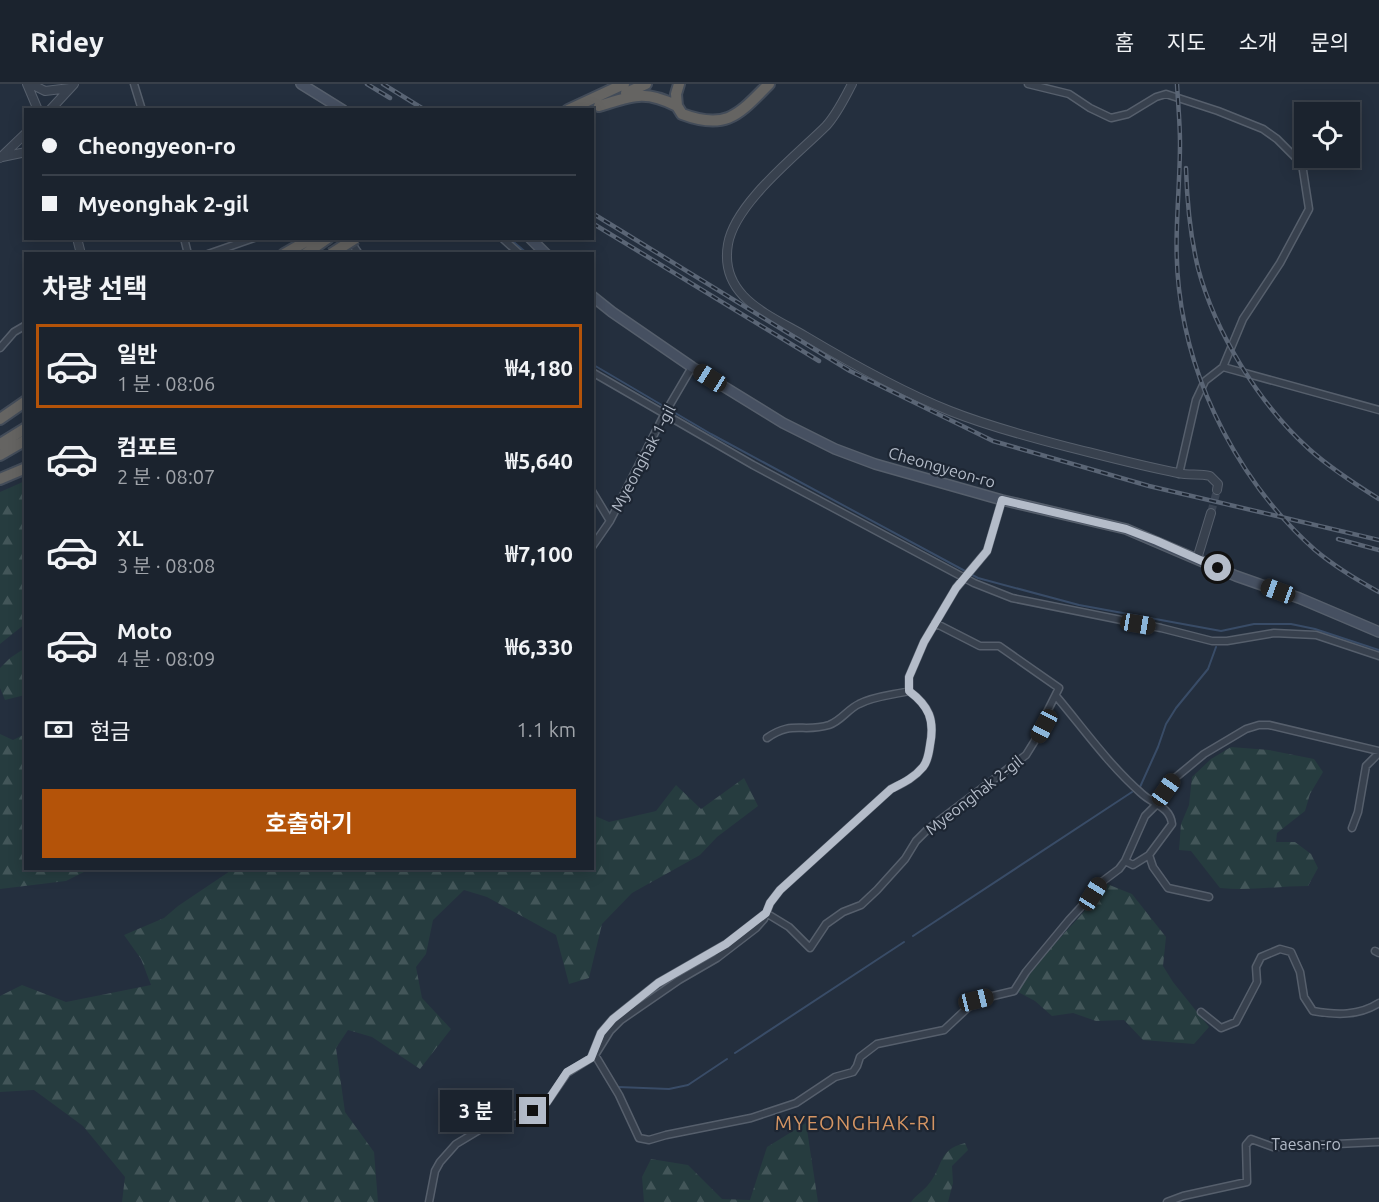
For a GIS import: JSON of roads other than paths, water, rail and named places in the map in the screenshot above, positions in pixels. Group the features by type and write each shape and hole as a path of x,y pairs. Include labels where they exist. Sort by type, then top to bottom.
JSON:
{"highway":[{"path":"590,106 603,84"},
{"path":"590,106 624,84"},
{"path":"590,106 646,84"},
{"path":"679,84 676,94 677,106 682,114 701,121 724,120 739,113 769,84"},
{"path":"590,106 637,94 650,95 677,106"},
{"path":"288,252 308,240"},
{"path":"308,252 325,240"},
{"path":"334,252 353,240"},
{"path":"0,419 24,402"},
{"path":"0,444 24,429"},
{"path":"0,455 24,441"},
{"path":"0,479 24,469"}],"main road":[{"path":"301,84 340,108"},
{"path":"532,240 544,252"},
{"name":"Cheongyeon-ro","path":"594,298 692,367 783,423 835,449 875,464 1002,500 1126,529 1379,632"}],"street":[{"path":"29,84 45,90 72,86"},
{"path":"29,84 37,108"},
{"path":"134,84 141,108"},
{"path":"852,84 836,114 778,170 741,216 728,241 727,254 730,280 736,290 756,307 820,345 898,388 952,412 1045,441 1179,474 1210,476 1218,484 1217,490"},
{"path":"1028,84 1069,94 1111,118 1128,114 1156,97 1166,94 1263,129 1277,139 1302,164 1309,209 1280,263 1243,319 1223,367 1205,381 1196,400 1179,474"},
{"path":"52,108 72,86"},
{"path":"1,157 24,136"},
{"path":"1,157 24,152"},
{"path":"214,252 248,240"},
{"path":"504,240 518,252"},
{"path":"0,348 14,332 24,326"},
{"name":"Myeonghak 1-gil","path":"594,544 610,520 665,413 692,367"},
{"path":"1223,367 1379,410"},
{"path":"594,373 753,465 965,576 1012,598 1161,628 1212,641 1227,641 1274,633 1316,635 1379,656"},
{"path":"594,494 610,520"},
{"path":"909,691 909,677 916,658 935,623 965,576 987,551 1002,500"},
{"path":"1197,559 1210,513"},
{"path":"935,623 980,646 999,646 1059,688 1056,696 1141,794 1167,810 1172,824 1149,855 1133,865 1125,861"},
{"path":"429,1202 435,1171 456,1144 501,1117 533,1111 547,1102 567,1072 591,1058 610,1031 621,1020 741,941 756,928 770,903 797,873 891,789 908,780 925,765 932,737 932,722 921,700 909,691 871,699 857,705 830,724 810,728 779,729 767,738"},
{"name":"Myeonghak 2-gil","path":"766,913 789,927 810,948 826,924 843,912 861,905 877,890 928,829 1026,755 1044,726 1046,714 1056,696"},
{"path":"594,1054 619,1095 639,1138 649,1140 751,1118 789,1106 835,1077 853,1072 860,1057 877,1044 944,1030 976,1000 1014,991 1026,972 1069,920 1100,884 1119,869 1125,861 1145,816 1157,804 1175,778 1194,762 1246,729 1259,725 1295,730 1379,752"},
{"path":"1352,828 1358,812 1366,766 1379,752"},
{"path":"1149,855 1153,867 1168,888 1209,897"},
{"path":"1201,1012 1221,1028 1236,1022 1257,982 1256,967 1261,957 1280,949 1291,952 1300,972 1304,997 1313,1011 1353,1013 1368,1010 1379,1002"},
{"name":"Taesan-ro","path":"1167,1202 1183,1196 1247,1182 1246,1145 1251,1139 1273,1147 1379,1142"}],"waterway":[{"path":"511,240 526,252"},
{"path":"594,365 711,434 978,578 1079,605 1221,631 1254,624 1291,624 1315,629 1379,650"},
{"path":"1140,787 1166,724 1208,669 1216,647"},
{"path":"913,936 1132,792"},
{"path":"735,1053 904,942"},
{"path":"618,1087 669,1089 688,1085 727,1059"}],"tunnel":[{"path":"1211,513 1217,490"}],"railway":[{"path":"367,84 390,98"},
{"path":"383,84 422,108"},
{"path":"1177,84 1180,143 1177,271 1185,326 1194,362 1207,397 1223,432 1242,464 1288,524 1322,556 1379,592"},
{"path":"1186,168 1189,218 1198,268 1215,317 1227,342 1256,389 1291,431 1334,469 1379,499"},
{"path":"594,214 850,371 993,441 1149,486 1379,540"},
{"path":"594,224 819,361"},
{"path":"1338,539 1379,550"}],"district":[{"name":"MYEONGHAK-RI","path":"856,1123"}]}
